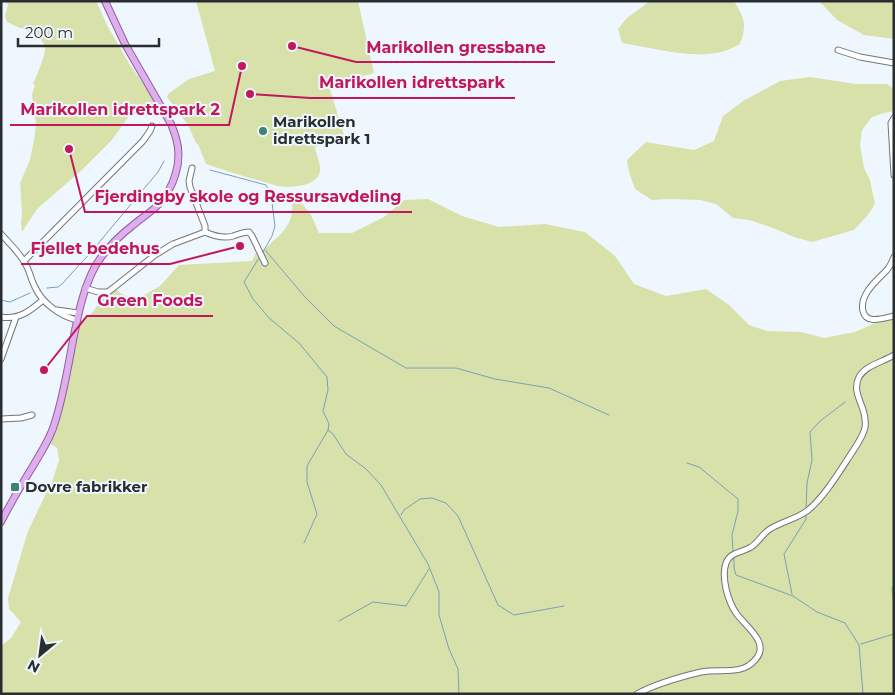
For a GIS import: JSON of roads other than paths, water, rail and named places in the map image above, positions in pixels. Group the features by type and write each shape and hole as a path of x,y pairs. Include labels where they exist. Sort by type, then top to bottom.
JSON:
{"main road":[{"path":"2,519 47,442 53,428 78,317 86,288 96,264 110,246 163,199 173,181 178,159 176,137 171,124 125,44 104,1"}],"street":[{"path":"838,50 860,57 894,63"},
{"path":"894,118 891,123 891,135 894,175"},
{"path":"24,261 143,141 152,126"},
{"path":"192,168 189,181 190,187 205,226 205,232"},
{"path":"86,288 103,293 108,292 173,244 205,232 227,237 249,232 265,263"},
{"path":"1,234 24,261 37,292 44,300 64,316 78,317"},
{"path":"894,257 888,270 876,280 867,292 862,305 863,312 869,319 874,320 894,316"},
{"path":"1,317 16,317 25,314 44,300"},
{"path":"1,359 16,317"},
{"path":"637,694 660,684 703,671 736,670 752,664 758,656 759,640 737,614 729,600 726,591 726,563 734,553 752,547 770,529 806,511 824,492 844,465 864,431 865,416 856,390 859,378 868,368 894,355"},
{"path":"1,419 32,416"}],"waterway":[{"path":"136,198 158,172 164,161"},
{"path":"210,170 266,185 271,195 275,226 263,252"},
{"path":"47,288 58,287 62,284 132,203"},
{"path":"266,251 305,297 334,326 406,368 456,368 495,379 549,388 609,415"},
{"path":"259,258 244,282 253,299 269,318 299,343 327,377 328,390 323,411 329,424 328,430 333,434 346,454 366,469 381,485 428,564 439,592 439,615 449,649 458,669 459,694"},
{"path":"1,300 10,302 30,293"},
{"path":"806,509 807,483 812,460 810,432 819,422 845,402"},
{"path":"304,543 317,514 307,482 307,466 328,430"},
{"path":"687,463 699,467 738,499 738,511 732,535 733,551"},
{"path":"401,515 404,510 420,499 432,498 446,503 458,516 498,605 514,615 564,606"},
{"path":"792,594 784,554 806,519 806,513"},
{"path":"734,558 736,575 793,596 817,612 845,623 859,645 863,694"},
{"path":"339,621 373,602 406,606 429,569"},
{"path":"894,585 892,589 894,605"},
{"path":"861,644 894,634"}],"place":[{"name":"Marikollen gressbane","path":"292,46"},
{"name":"Marikollen idrettspark 2","path":"242,66"},
{"name":"Marikollen idrettspark","path":"250,94"},
{"name":"Marikollen idrettspark 1","path":"263,131"},
{"name":"Fjerdingby skole og Ressursavdeling","path":"69,149"},
{"name":"Fjellet bedehus","path":"240,246"},
{"name":"Green Foods","path":"44,370"},
{"name":"Dovre fabrikker","path":"15,487"}]}
